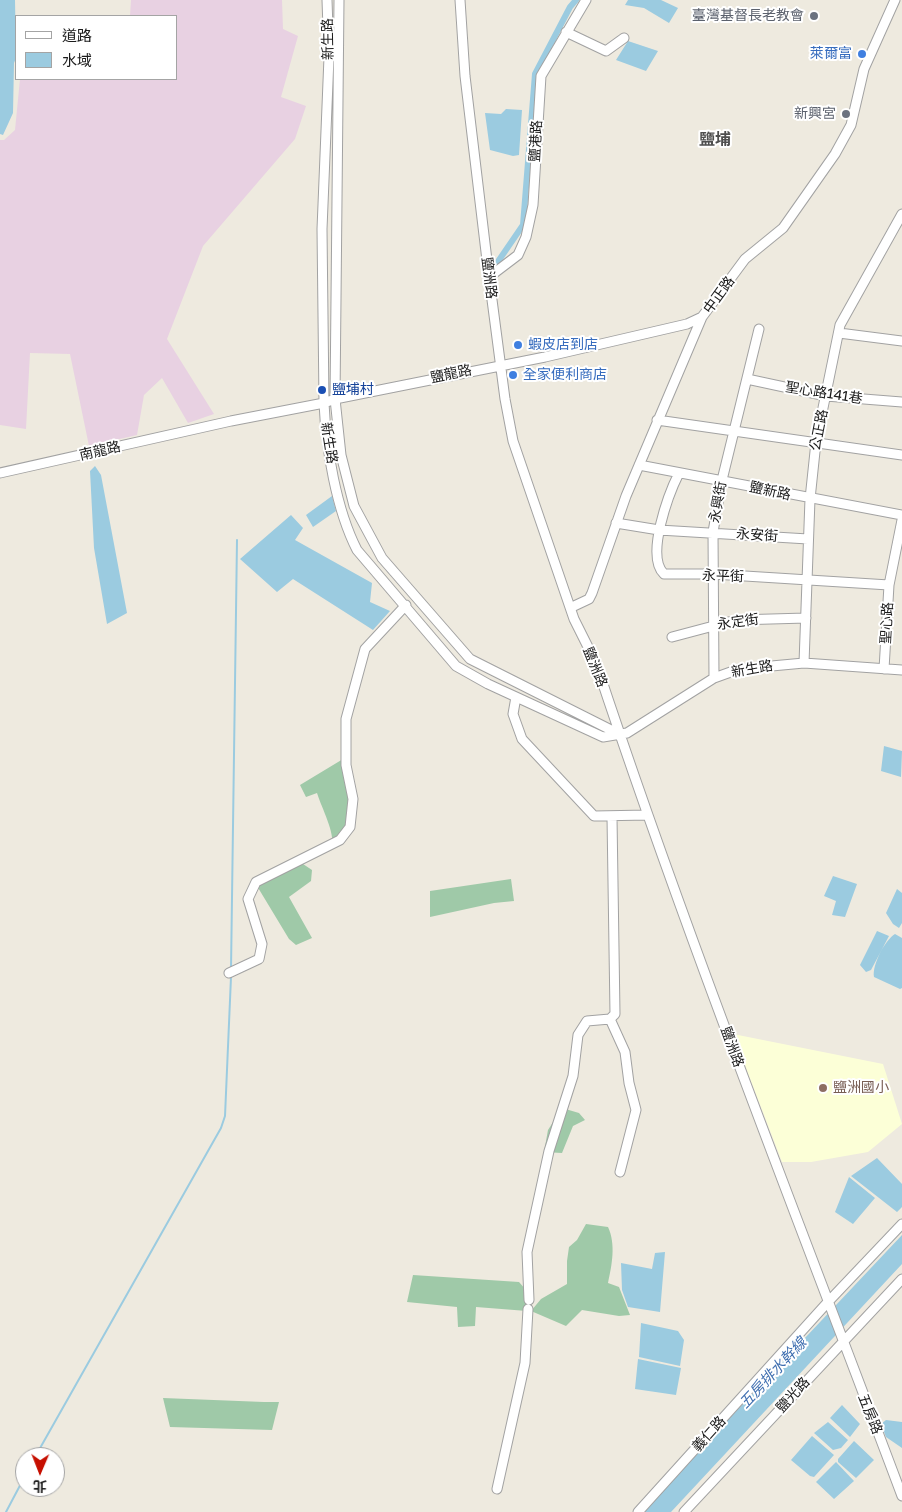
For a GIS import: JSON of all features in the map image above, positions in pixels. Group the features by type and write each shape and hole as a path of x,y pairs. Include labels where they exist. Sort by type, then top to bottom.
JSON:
{"street":[{"name":"新生路","path":"328,0 329,57 322,229 324,403 329,445 349,535 357,550 406,605 456,666 516,697 603,737 627,733 714,678 739,669 804,663 902,670"},
{"name":"新生路","path":"339,0 335,399 341,455 354,506 382,558 470,660 619,734"},
{"name":"鹽洲路","path":"460,0 465,76 488,277 513,441 572,607 574,619 596,663 648,815 828,1306 841,1336"},
{"name":"鹽港路","path":"488,277 518,255 526,237 533,205 538,96 541,76 586,0"},
{"name":"中正路","path":"572,607 589,598 592,593 616,522 657,420 702,317 745,259 783,228 835,154 851,125 864,69 895,0"},
{"path":"566,32 606,51 624,38"},
{"name":"公正路","path":"804,663 810,499 816,442 840,325 902,214"},
{"name":"鹽龍路","path":"199,428 544,356 687,324 702,317"},
{"name":"永興街","path":"714,678 713,532 722,480 759,329"},
{"path":"839,333 902,341"},
{"name":"聖心路141巷","path":"747,379 826,396 902,402"},
{"path":"657,420 902,454"},
{"name":"南龍路","path":"0,473 199,428"},
{"name":"鹽新路","path":"639,466 902,515"},
{"name":"永平街","path":"679,473 672,486 659,530 657,563 659,569 664,574 714,574 889,585"},
{"name":"聖心路","path":"884,668 889,585 902,520"},
{"name":"永安街","path":"616,522 659,530 808,539"},
{"path":"229,973 259,959 262,944 248,899 256,882 340,840 350,828 353,799 346,765 346,719 364,649 406,605"},
{"name":"永定街","path":"672,637 747,619 806,618"},
{"path":"516,697 513,714 522,739 594,816 648,815"},
{"path":"497,1489 525,1363 529,1305 527,1252 549,1151 573,1076 578,1035 587,1021 610,1019 615,1014 612,817"},
{"path":"610,1019 625,1052 629,1083 636,1110 620,1172"},
{"name":"義仁路","path":"638,1512 902,1224"},
{"name":"鹽光路","path":"684,1512 841,1336 902,1278"},
{"name":"五房路","path":"841,1336 902,1496"}],"shaded area":[{"path":"131,0 282,0 283,29 298,36 281,97 306,106 295,139 203,246 167,339 214,414 188,423 162,378 144,395 137,435 89,446 70,354 30,353 26,429 0,425 0,140 4,140 15,130 20,80 178,80 178,15 130,15"},
{"path":"348,756 351,829 332,847 332,834 317,793 306,797 300,785"},
{"path":"303,864 312,870 311,881 289,897 312,938 296,945 289,939 257,886 275,873"},
{"path":"511,879 514,901 494,903 430,917 430,891"},
{"name":"鹽洲國小","path":"733,1034 883,1064 902,1124 868,1152 811,1162 782,1162"},
{"path":"562,1108 579,1113 585,1120 573,1126 562,1153 544,1152 548,1130"},
{"path":"586,1224 608,1227 613,1247 608,1283 619,1287 630,1315 619,1316 582,1310 566,1326 531,1311 541,1299 567,1284 569,1247 577,1240"},
{"path":"413,1275 519,1282 526,1290 527,1311 476,1307 475,1326 458,1327 457,1307 407,1302"},
{"path":"163,1398 279,1402 272,1430 170,1427"}],"water":[{"path":"0,0 15,0 13,113 3,135 0,134"},
{"path":"628,0 661,0 678,8 669,23 644,8 625,5"},
{"path":"628,41 658,51 646,71 616,60"},
{"path":"506,109 522,110 519,155 513,156 490,150 485,113 501,114"},
{"path":"95,466 101,475 127,613 107,624 94,548 90,471"},
{"path":"332,496 336,511 313,527 306,515"},
{"path":"291,515 303,528 295,540 372,583 370,602 390,611 373,630 293,579 277,592 240,559"},
{"path":"884,746 902,751 901,777 881,771"},
{"path":"833,876 857,884 845,917 832,915 836,901 824,896"},
{"path":"897,889 902,893 902,923 899,928 893,924 886,913"},
{"path":"877,931 889,936 871,970 866,972 860,965"},
{"path":"895,934 902,938 902,988 900,989 874,977 875,966 880,953"},
{"path":"877,1158 902,1184 902,1207 897,1212 851,1176"},
{"path":"849,1177 875,1198 853,1224 835,1212"},
{"name":"五房排水幹線","path":"902,1235 902,1264 671,1512 641,1512"},
{"path":"665,1252 660,1312 628,1307 622,1290 621,1263 652,1269 655,1253"},
{"path":"641,1323 678,1331 684,1340 680,1366 639,1357"},
{"path":"638,1359 681,1368 676,1395 635,1389"},
{"path":"842,1405 860,1424 850,1437 830,1418"},
{"path":"886,1420 902,1422 902,1448 886,1437 881,1424"},
{"path":"828,1422 848,1440 841,1448 833,1450 814,1433"},
{"path":"812,1436 834,1455 814,1477 810,1476 791,1460"},
{"path":"854,1441 874,1460 856,1478 838,1462 838,1459"},
{"path":"836,1462 854,1481 834,1499 816,1482"}],"waterway":[{"path":"497,263 523,225 535,74 570,7 576,0"},
{"path":"231,969 237,540"},
{"path":"41,1447 221,1128 225,1116 231,977"},
{"path":"6,1512 15,1495"}],"place":[{"name":"臺灣基督長老教會","path":"814,16"},
{"name":"萊爾富","path":"862,54"},
{"name":"新興宮","path":"846,114"},
{"name":"蝦皮店到店","path":"518,345"},
{"name":"全家便利商店","path":"513,375"},
{"name":"鹽埔村","path":"322,390"},
{"name":"鹽洲國小","path":"823,1088"}],"district":[{"name":"鹽埔","path":"715,140"}]}
